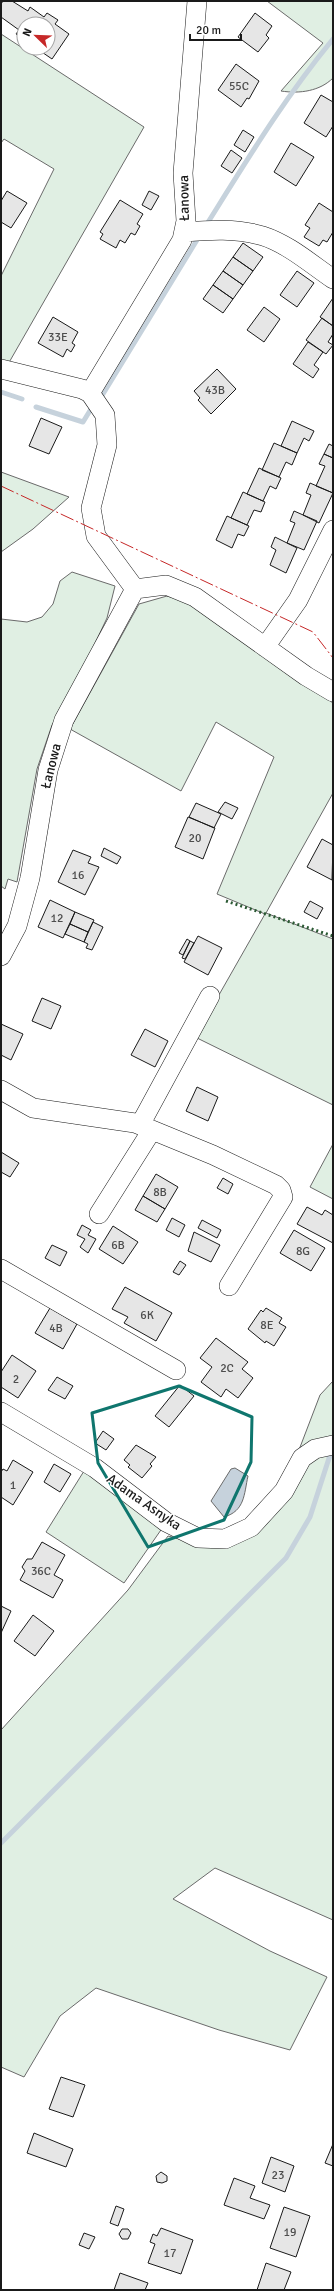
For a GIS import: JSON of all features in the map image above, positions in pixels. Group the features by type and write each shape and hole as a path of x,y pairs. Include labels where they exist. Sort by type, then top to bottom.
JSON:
{"street":[{"name":"Łanowa","path":"90,393 182,240 186,222 183,173 197,1"},
{"path":"184,232 211,229 262,236 282,245 333,279"},
{"path":"1,369 82,389 90,393 105,415 107,446 91,508 96,536 135,589 166,585 195,597 306,676 333,692"},
{"path":"265,647 298,600 333,530"},
{"name":"Łanowa","path":"1,956 17,926 30,878 48,770 64,720 135,589"},
{"path":"99,1214 146,1128 210,996"},
{"path":"1,1090 33,1108 146,1128 213,1155 276,1185 282,1190 283,1197 229,1286"},
{"path":"1,1269 176,1370"},
{"name":"Adama Asnyka","path":"1,1412 96,1468 166,1522 198,1538 225,1539 251,1527 284,1491 302,1458 315,1449 333,1445"}],"highlighted area":[{"path":"179,1386 252,1417 251,1462 224,1520 148,1547 98,1463 92,1413"}],"green space":[{"path":"267,1 333,1 333,78 316,89 302,92 281,91 323,43"},
{"path":"1,34 16,44 16,56 35,56 144,127 7,366 1,365 1,276 54,169 4,139 1,143"},
{"path":"1,472 69,497 33,529 1,552"},
{"path":"72,572 115,586 107,618 75,685 52,725 37,769 17,882 8,879 5,889 1,886 1,619 27,622 42,617 53,604 60,581"},
{"path":"167,596 193,603 333,703 333,793 266,913 333,939 333,1105 195,1037 265,914 217,894 274,757 216,722 181,791 70,729 139,604"},
{"path":"333,1144 333,1199 310,1187"},
{"path":"333,1381 333,1920 215,1868 173,1899 270,1951 327,1977 290,2050 219,2030 96,1988 60,2016 24,2077 1,2067 1,1730 128,1590 168,1536 196,1543 227,1544 289,1476 320,1395"},
{"path":"84,1471 163,1527 124,1583 46,1532"}],"shaded area":[{"path":"235,1468 248,1476 244,1495 240,1506 236,1511 224,1517 211,1501 231,1469"}],"building":[{"path":"3,1 12,1 28,11 30,7 43,16 16,16 16,28 1,17 1,4"},
{"path":"47,13 52,16 45,16"},
{"path":"255,13 272,26 266,35 269,38 258,52 238,37"},
{"path":"56,25 69,34 56,53"},
{"path":"236,64 259,81 249,99 247,98 241,107 218,90"},
{"path":"321,95 333,102 333,126 326,137 304,123"},
{"path":"243,130 254,137 245,152 234,145"},
{"path":"291,143 314,157 296,186 274,172"},
{"path":"231,150 242,158 232,173 221,166"},
{"path":"7,191 27,203 11,228 1,222 1,201"},
{"path":"149,191 159,196 151,210 142,205"},
{"path":"120,200 143,214 137,224 140,226 135,235 131,233 125,243 120,240 116,248 100,239 103,234 100,232"},
{"path":"319,203 333,212 333,232 327,242 323,240 319,246 304,237 310,228 305,225"},
{"path":"243,243 263,257 253,271 233,257"},
{"path":"233,257 253,271 243,285 223,271"},
{"path":"223,271 243,285 233,299 213,285"},
{"path":"297,271 314,283 297,307 280,295"},
{"path":"213,285 233,299 223,313 203,299"},
{"path":"333,298 333,326 320,317"},
{"path":"264,307 280,319 264,342 247,330"},
{"path":"53,317 78,332 72,343 75,345 71,352 67,349 63,357 38,343"},
{"path":"322,318 333,326 333,334 328,342 333,345 326,354 306,340"},
{"path":"308,342 323,352 314,365 319,369 313,378 293,364"},
{"path":"217,369 236,389 211,414 198,400 200,398 194,391"},
{"path":"41,418 62,427 49,454 29,446"},
{"path":"292,421 314,431 309,441 304,438 297,453 281,446"},
{"path":"274,443 297,453 292,465 286,462 279,477 262,470"},
{"path":"329,444 333,446 333,458 324,454"},
{"path":"324,454 333,458 333,493 316,486 325,466 319,464"},
{"path":"259,468 281,478 276,489 270,486 263,501 247,494"},
{"path":"310,483 333,493 319,523 303,515 311,495 306,493"},
{"path":"243,492 265,502 261,512 254,510 247,525 231,518"},
{"path":"294,511 317,521 304,550 287,543 295,523 290,521"},
{"path":"227,516 249,526 244,536 238,534 232,548 216,540"},
{"path":"275,537 297,548 286,573 270,565 276,550 271,547"},
{"path":"225,802 238,808 232,819 218,812"},
{"path":"196,803 221,814 214,828 189,817"},
{"path":"188,817 215,828 203,859 175,847"},
{"path":"322,839 333,845 332,880 307,867"},
{"path":"104,848 121,857 117,864 101,856"},
{"path":"73,850 91,857 88,863 99,867 85,895 58,882"},
{"path":"50,900 75,912 63,938 38,927"},
{"path":"310,901 323,908 317,919 304,912"},
{"path":"75,912 94,920 88,932 70,924"},
{"path":"93,922 103,927 92,950 86,948 88,944 84,942"},
{"path":"70,924 88,932 84,942 65,934"},
{"path":"198,936 222,948 208,975 184,962"},
{"path":"187,939 190,941 183,955 179,953"},
{"path":"190,941 194,943 185,959 182,958"},
{"path":"42,998 61,1006 51,1029 32,1021"},
{"path":"1,1024 23,1034 11,1060 1,1055"},
{"path":"145,1029 168,1041 155,1067 131,1055"},
{"path":"197,1087 218,1097 208,1121 186,1111"},
{"path":"1,1152 19,1163 10,1177 1,1172"},
{"path":"156,1174 178,1187 165,1209 143,1196"},
{"path":"223,1178 233,1184 228,1194 217,1188"},
{"path":"143,1196 165,1209 157,1222 135,1210"},
{"path":"307,1207 322,1215 325,1210 333,1215 333,1243 297,1224"},
{"path":"172,1218 185,1225 179,1237 166,1230"},
{"path":"202,1220 221,1230 217,1238 198,1228"},
{"path":"82,1225 91,1230 88,1235 96,1239 88,1253 80,1247 85,1239 77,1235"},
{"path":"113,1226 138,1242 123,1264 99,1249"},
{"path":"294,1230 325,1248 311,1271 280,1253"},
{"path":"194,1232 220,1245 211,1262 188,1251"},
{"path":"52,1245 67,1252 60,1266 45,1258"},
{"path":"180,1261 186,1265 179,1275 173,1272"},
{"path":"125,1287 172,1313 156,1341 124,1323 128,1317 112,1309"},
{"path":"50,1308 77,1324 63,1349 35,1333"},
{"path":"266,1308 282,1318 279,1323 286,1327 274,1346 266,1341 265,1343 248,1329 261,1310 263,1312"},
{"path":"216,1338 248,1362 242,1369 253,1378 238,1398 226,1389 221,1397 201,1382 212,1367 200,1358"},
{"path":"12,1355 36,1371 18,1398 1,1387 1,1372"},
{"path":"57,1377 73,1386 65,1399 48,1390"},
{"path":"180,1385 194,1396 169,1427 155,1416"},
{"path":"103,1431 114,1439 106,1450 95,1443"},
{"path":"136,1445 156,1457 150,1464 152,1466 142,1478 128,1467 130,1465 124,1460"},
{"path":"13,1460 33,1472 13,1505 1,1497 1,1472 3,1469 7,1471"},
{"path":"54,1464 71,1474 60,1492 44,1482"},
{"path":"42,1542 65,1555 54,1575 63,1580 53,1598 20,1580 25,1571 22,1567 27,1559 32,1559"},
{"path":"1,1606 11,1611 1,1633"},
{"path":"33,1615 54,1631 35,1656 14,1641"},
{"path":"61,2077 85,2085 73,2117 49,2109"},
{"path":"34,2133 73,2149 66,2167 27,2153"},
{"path":"333,2144 333,2166 325,2163"},
{"path":"271,2157 294,2166 285,2192 262,2183"},
{"path":"161,2172 167,2176 167,2181 162,2183 157,2182 156,2176"},
{"path":"234,2178 255,2186 250,2198 270,2205 264,2219 224,2205"},
{"path":"116,2206 124,2209 118,2226 110,2223"},
{"path":"284,2207 310,2216 296,2257 270,2248"},
{"path":"161,2228 193,2240 181,2274 148,2263 155,2244 150,2242 153,2234 157,2236"},
{"path":"122,2229 128,2229 131,2233 128,2239 122,2239 119,2234"},
{"path":"84,2233 95,2237 89,2249 79,2245"},
{"path":"266,2263 291,2272 284,2290 257,2290"},
{"path":"120,2273 148,2283 145,2290 114,2290"}],"waterway":[{"path":"207,224 283,106 315,61 333,39"},
{"path":"103,394 200,235"},
{"path":"1,392 22,399"},
{"path":"36,407 83,422 91,409"},
{"path":"1,1843 286,1558 310,1517 331,1452"}],"hedge":[{"path":"226,901 333,936"}],"power":[{"path":"1,486 313,632 333,658"}]}
